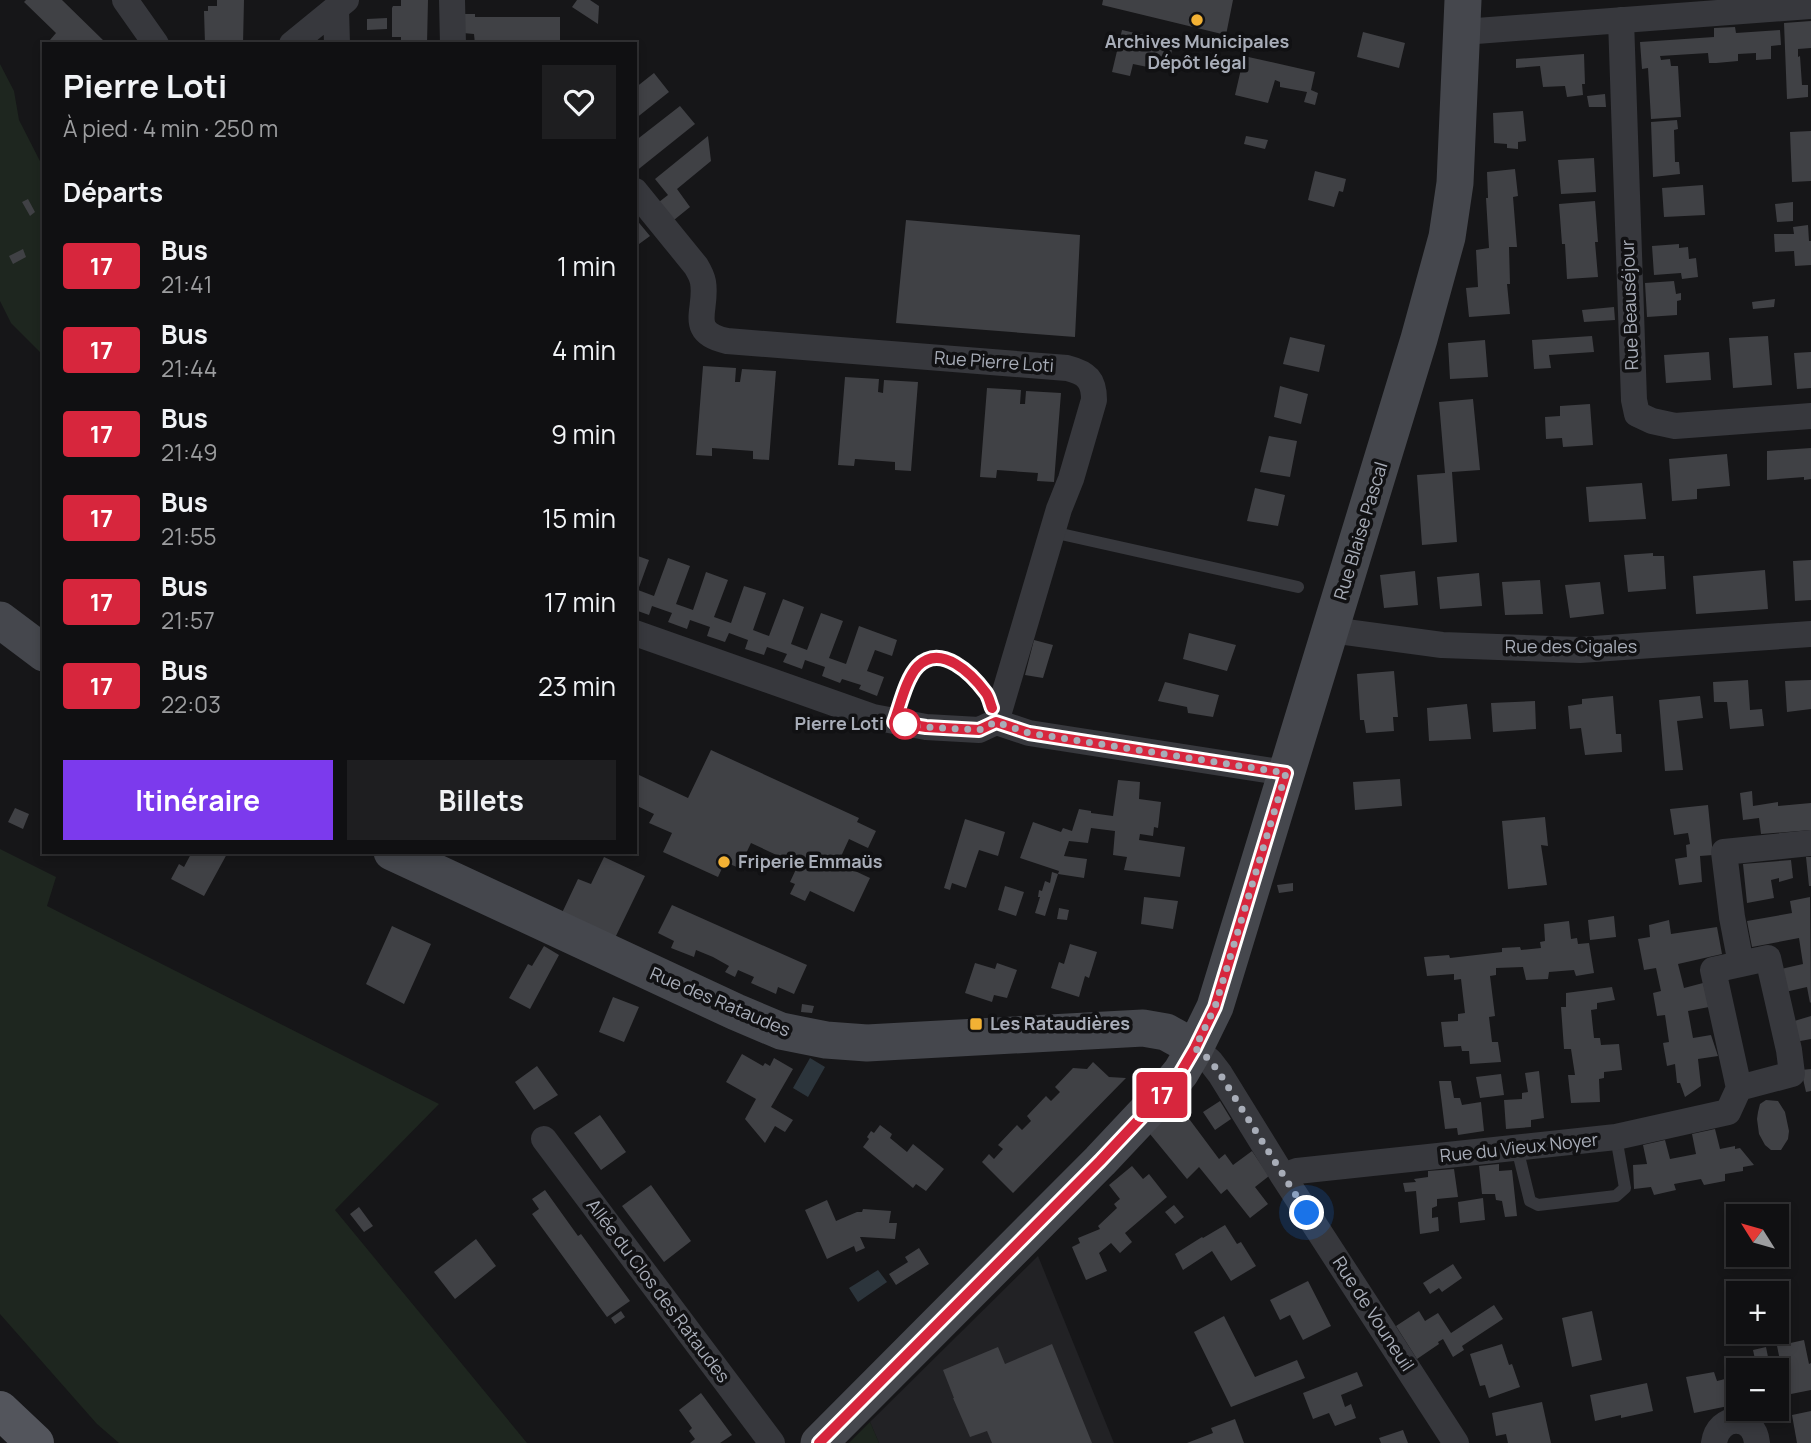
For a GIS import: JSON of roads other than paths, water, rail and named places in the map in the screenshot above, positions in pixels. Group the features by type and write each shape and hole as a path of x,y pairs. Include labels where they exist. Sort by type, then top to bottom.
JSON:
{"main road":[{"path":"0,1410 35,1443"}],"street":[{"path":"125,0 155,42"},
{"path":"452,0 453,42"},
{"path":"295,42 341,5"},
{"path":"337,42 341,5"},
{"path":"1463,16 1621,20 1811,6"},
{"name":"Rue Blaise Pascal","path":"819,1443 1164,1093 1181,1072 1215,1007 1419,339 1447,237 1455,183 1463,16"},
{"name":"Rue Beauséjour","path":"1621,20 1634,400 1637,414 1652,421 1675,426 1811,416"},
{"name":"Rue Pierre Loti","path":"637,193 703,279 702,327 708,335 717,339 1067,368 1080,371 1089,379 1094,389 1094,400 996,722"},
{"path":"0,620 42,652"},
{"name":"Rue des Cigales","path":"1331,630 1442,645 1580,650 1811,634"},
{"path":"637,634 894,722 979,730 996,722 1029,733 1286,773"},
{"path":"1741,964 1724,852 1811,843"},
{"name":"Rue des Rataudes","path":"396,854 780,1031 826,1040 867,1043 1143,1028 1166,1032 1195,1048"},
{"path":"1768,958 1789,1049 1792,1074 1739,1088 1713,970 1768,958"},
{"name":"Rue de Vouneuil","path":"1195,1048 1210,1060 1220,1074 1456,1443"},
{"name":"Rue du Vieux Noyer","path":"1283,1176 1297,1171 1616,1137 1728,1112 1739,1088"},
{"name":"Allée du Clos des Rataudes","path":"544,1139 772,1443"},
{"path":"1714,1443 1720,1427 1734,1421 1752,1428 1757,1443"}],"lane":[{"path":"1052,532 1298,587"},
{"path":"894,722 911,673 920,663 933,658 947,659 961,665 987,694 996,722"},
{"path":"1517,1148 1530,1201 1538,1205 1616,1196 1625,1188 1616,1137"}],"place":[{"name":"Archives Municipales Dépôt légal","path":"1197,20"},
{"name":"Pierre Loti","path":"905,724"},
{"name":"Friperie Emmaüs","path":"724,862"},
{"name":"Les Rataudières","path":"976,1024"}]}
